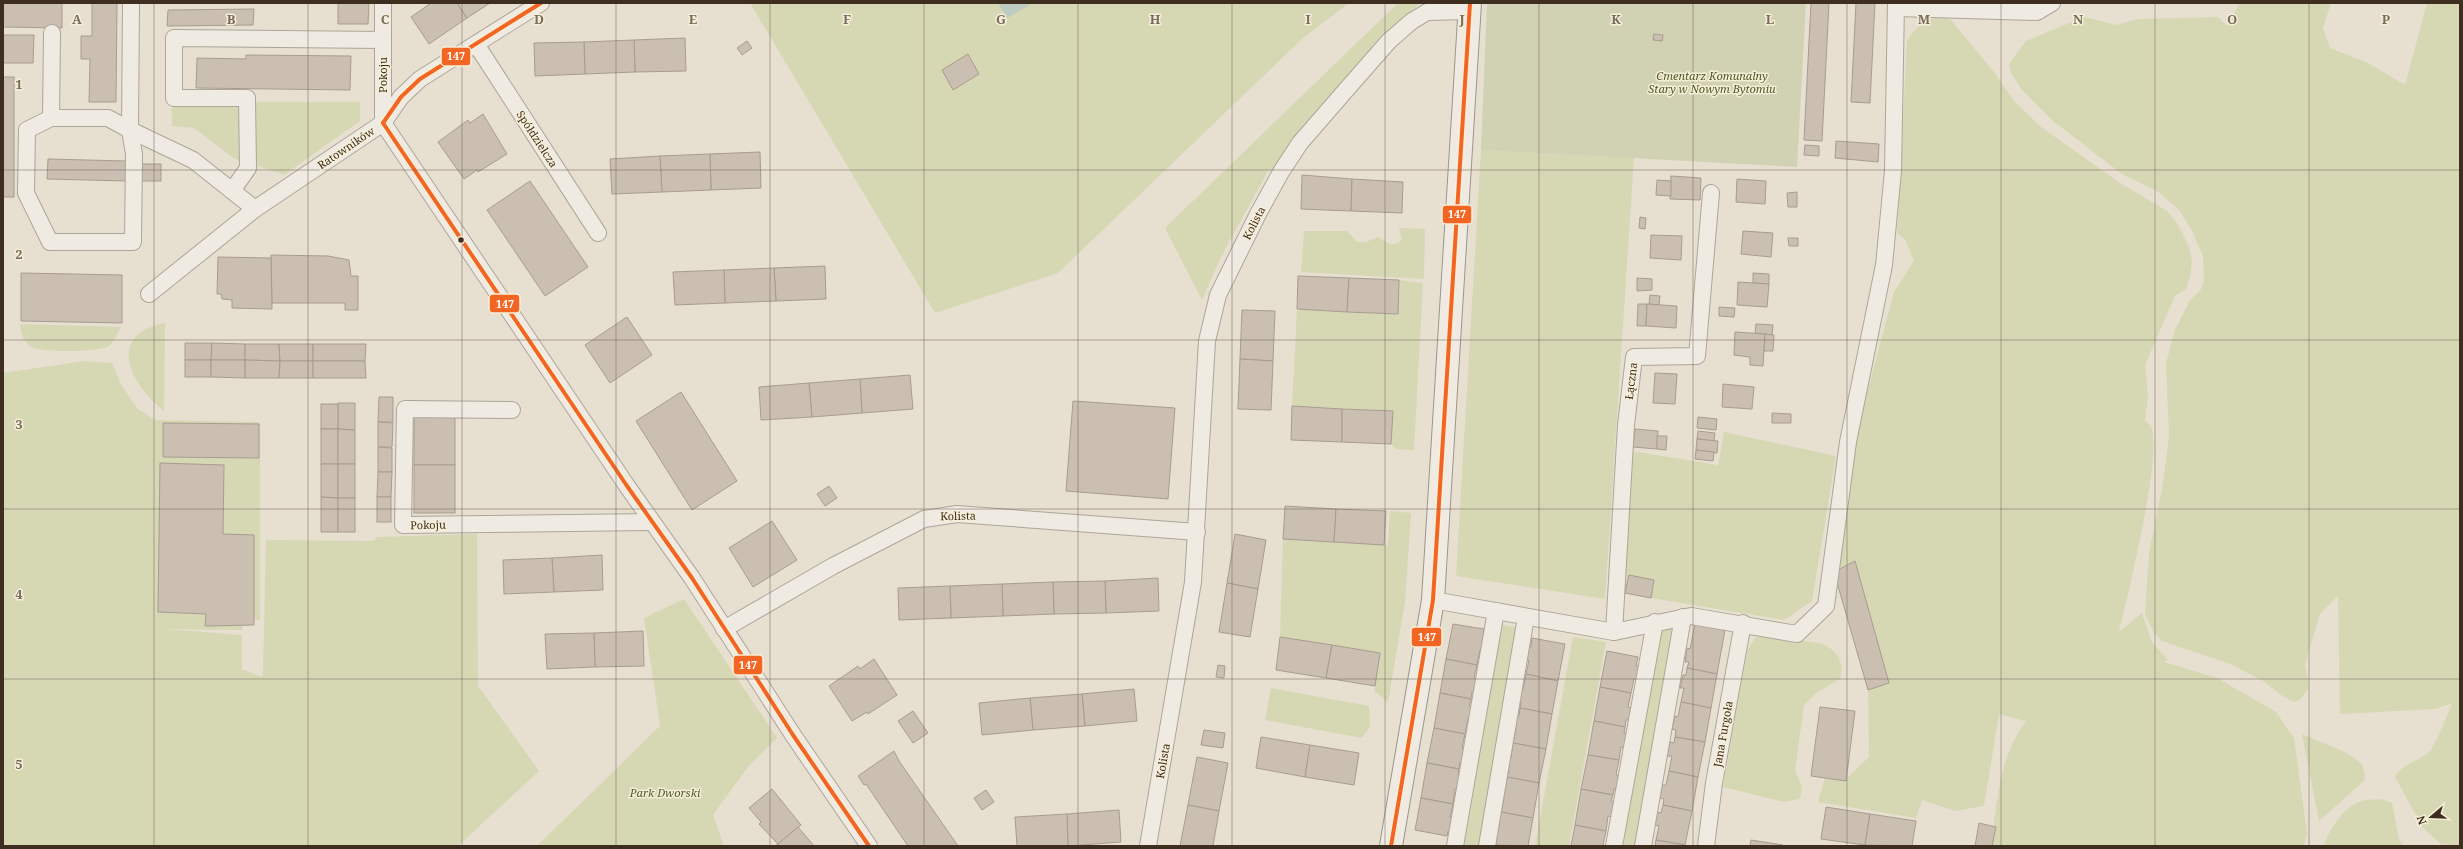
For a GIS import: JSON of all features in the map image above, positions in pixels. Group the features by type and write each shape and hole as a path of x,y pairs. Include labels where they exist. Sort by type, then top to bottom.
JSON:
{"street":[{"path":"131,3 130,130 134,154 133,242 50,242 26,193 27,130 51,118 108,118 130,130 193,160 255,209"},
{"name":"Pokoju","path":"383,3 383,123"},
{"name":"Ratowników","path":"149,294 255,209 383,123 401,97 420,79 541,3"},
{"path":"1433,600 1614,632 1655,622 1691,616 1743,623 1797,634 1826,606 1848,442 1884,265 1893,171 1896,5 2037,12 2052,3"},
{"path":"1395,845 1433,600 1469,7"},
{"name":"Kolista","path":"1148,846 1193,582 1210,322 1218,295 1258,214 1300,143 1389,42 1412,21 1426,12 1469,7"},
{"path":"51,118 52,33"},
{"path":"232,191 248,168 247,98 174,98 174,38 383,40"},
{"name":"Spółdzielcza","path":"476,44 598,233"},
{"path":"383,123 869,846"},
{"name":"Łączna","path":"1614,632 1626,425 1634,357 1697,356 1711,193"},
{"name":"Pokoju","path":"512,410 405,409 403,525 652,522"},
{"name":"Kolista","path":"724,629 833,566 924,519 938,515 957,514 1197,532"},
{"path":"1455,846 1496,611"},
{"path":"1487,846 1526,617"},
{"path":"1643,846 1683,617"},
{"path":"1614,846 1655,622"},
{"name":"Jana Furgoła","path":"1706,846 1714,783 1743,623"}],"green space":[{"path":"750,3 1349,3 1303,38 1058,273 935,313"},
{"path":"1398,3 1420,3 1394,28 1276,168 1268,171 1221,257 1202,300 1165,228"},
{"name":"Cmentarz Komunalny Stary w Nowym Bytomiu","path":"1487,3 1806,3 1797,167 1481,150"},
{"path":"2240,3 2331,3 2323,28 2330,48 2368,63 2405,85 2427,3 2460,3 2460,846 2443,846 2423,828 2395,777 2402,768 2426,755 2430,751 2439,735 2452,703 2436,709 2340,714 2338,596 2320,614 2305,664 2309,687 2301,699 2294,702 2281,695 2263,681 2228,663 2162,641 2154,633 2145,614 2149,553 2163,483 2169,435 2166,364 2174,332 2190,300 2200,291 2204,281 2203,256 2192,231 2180,211 2159,192 2122,174 2053,121 2022,90 2011,73 2009,64 2026,41 2084,17 2117,25 2137,19 2218,17 2227,26"},
{"path":"1940,16 1951,20 1994,72 2014,101 2041,127 2120,183 2167,211 2177,223 2189,247 2192,261 2190,277 2186,289 2175,296 2145,365 2148,397 2145,420 2151,427 2153,442 2152,465 2142,526 2119,632 2142,613 2152,642 2168,660 2164,662 2217,678 2276,712 2294,738 2307,833 2304,846 1990,846 2000,781 2004,766 2016,736 2026,721 1999,714 1984,806 1955,811 1922,800 1916,818 1818,802 1825,778 1846,779 1869,757 1868,690 1889,683 1834,572 1854,442 1894,292 1914,261 1905,239 1897,233 1907,41 1913,32 1921,25"},
{"path":"172,101 243,102 245,163 232,157 194,128 172,126"},
{"path":"254,102 360,102 360,121 284,175 255,165"},
{"path":"1481,150 1634,158 1605,599 1456,576"},
{"path":"1399,228 1425,229 1424,279 1301,272 1304,231 1347,231 1357,242 1366,242 1378,237 1391,245 1398,243 1402,239"},
{"path":"1399,280 1423,283 1414,450 1397,449 1391,444 1393,411 1292,406 1297,309 1397,314"},
{"path":"165,323 164,411 142,388 134,375 129,362 129,349 134,338 146,329"},
{"path":"20,324 121,327 113,341 107,347 91,350 55,351 30,346 24,339"},
{"path":"84,361 112,363 122,386 138,409 155,420 260,422 260,620 243,619 242,630 165,629 242,635 242,670 263,676 266,540 375,541 376,537 477,534 478,686 539,771 458,846 3,846 3,373"},
{"path":"1724,432 1836,456 1812,601 1784,620 1621,593 1631,451 1718,465"},
{"path":"1390,511 1411,513 1405,602 1388,702 1374,691 1380,653 1280,637 1283,539 1388,545"},
{"name":"Park Dworski","path":"684,599 777,738 747,768 713,815 724,846 537,846 660,726 644,618"},
{"path":"1683,617 1643,846 1614,846 1655,622"},
{"path":"1502,625 1520,628 1481,846 1463,845"},
{"path":"1763,635 1823,644 1833,650 1839,658 1842,668 1840,679 1817,692 1804,705 1795,771 1802,786 1800,799 1784,802 1723,787 1747,651 1755,638"},
{"path":"1573,637 1606,642 1569,846 1535,846"},
{"path":"1271,688 1369,706 1370,726 1362,738 1265,720"},
{"path":"2302,734 2343,751 2362,765 2364,772 2365,780 2319,821"},
{"path":"2382,799 2392,803 2399,839 2404,846 2324,846 2329,833 2337,820 2347,809 2362,801"}],"shaded area":[{"path":"998,3 1033,3 1007,18"}],"building":[{"path":"3,3 62,3 62,28 3,27"},
{"path":"92,3 117,3 116,102 89,102 90,59 81,59 81,36 92,36"},
{"path":"338,3 369,3 368,24 338,24"},
{"path":"431,3 457,3 467,18 429,44 411,17"},
{"path":"457,3 490,3 467,18"},
{"path":"1811,3 1829,3 1822,141 1804,140"},
{"path":"1856,3 1875,3 1870,103 1851,102"},
{"path":"254,9 253,25 167,26 168,10"},
{"path":"1654,34 1663,35 1662,41 1653,40"},
{"path":"3,35 34,35 33,63 3,63"},
{"path":"685,38 686,71 635,72 634,40"},
{"path":"634,40 635,72 585,74 584,42"},
{"path":"747,41 752,48 742,55 737,48"},
{"path":"584,42 585,74 535,76 534,43"},
{"path":"968,54 979,74 953,90 942,70"},
{"path":"246,55 351,56 350,90 196,88 197,58 246,59"},
{"path":"3,77 14,77 14,197 3,197"},
{"path":"483,114 507,154 478,172 477,170 464,179 438,142 468,120 470,123"},
{"path":"1836,141 1879,144 1878,162 1835,158"},
{"path":"1805,145 1819,146 1819,156 1804,155"},
{"path":"760,152 761,188 711,190 710,154"},
{"path":"710,154 711,190 662,192 660,156"},
{"path":"660,156 662,192 612,194 610,159"},
{"path":"48,159 127,161 126,181 47,179"},
{"path":"141,164 161,164 161,181 141,181"},
{"path":"1302,175 1352,179 1351,211 1301,209"},
{"path":"1671,176 1701,178 1700,200 1670,199"},
{"path":"1352,179 1403,182 1402,213 1351,211"},
{"path":"1737,179 1766,181 1765,204 1736,202"},
{"path":"1657,180 1671,181 1671,196 1656,195"},
{"path":"530,181 588,267 545,296 487,210"},
{"path":"1797,192 1797,207 1788,207 1787,193"},
{"path":"1640,217 1646,218 1645,229 1639,228"},
{"path":"1743,231 1773,233 1771,257 1741,254"},
{"path":"1651,235 1682,236 1681,260 1650,258"},
{"path":"1788,238 1798,238 1798,246 1789,246"},
{"path":"271,255 328,256 349,260 351,276 358,276 358,310 345,310 345,303 272,303"},
{"path":"218,257 271,258 272,309 232,308 232,300 222,299 221,294 217,294"},
{"path":"825,266 826,299 776,301 774,268"},
{"path":"774,268 776,301 725,303 724,270"},
{"path":"724,270 725,303 675,305 673,272"},
{"path":"21,273 122,275 122,323 21,321"},
{"path":"1753,273 1769,274 1769,284 1753,283"},
{"path":"1298,276 1349,278 1347,312 1297,309"},
{"path":"1349,278 1399,280 1398,314 1347,312"},
{"path":"1637,278 1652,279 1652,290 1637,291"},
{"path":"1738,282 1769,284 1767,307 1737,305"},
{"path":"1650,295 1660,296 1659,305 1649,304"},
{"path":"1638,304 1647,304 1646,326 1637,326"},
{"path":"1647,304 1677,306 1676,328 1646,326"},
{"path":"1719,307 1735,308 1734,317 1719,316"},
{"path":"1242,310 1275,311 1273,361 1240,359"},
{"path":"627,317 652,355 610,383 585,345"},
{"path":"1756,324 1773,325 1772,335 1755,333"},
{"path":"1735,332 1765,334 1763,366 1750,365 1750,357 1734,355"},
{"path":"1765,334 1774,335 1773,351 1764,351"},
{"path":"185,343 212,343 211,360 185,360"},
{"path":"212,343 245,344 245,360 211,360"},
{"path":"245,344 279,344 280,361 245,360"},
{"path":"279,344 313,344 313,361 280,361"},
{"path":"313,344 366,344 365,361 313,361"},
{"path":"1240,359 1273,361 1271,410 1238,409"},
{"path":"185,360 211,360 211,377 185,377"},
{"path":"211,360 245,360 245,378 211,377"},
{"path":"245,360 280,361 279,378 245,378"},
{"path":"280,361 313,361 313,378 279,378"},
{"path":"313,361 365,361 366,378 313,378"},
{"path":"1655,373 1677,374 1675,404 1653,403"},
{"path":"910,375 913,409 862,413 860,379"},
{"path":"860,379 862,413 812,417 809,383"},
{"path":"809,383 812,417 761,420 759,387"},
{"path":"1723,384 1754,387 1752,409 1722,407"},
{"path":"681,392 737,481 692,510 636,421"},
{"path":"379,397 393,397 393,422 378,422"},
{"path":"1073,401 1175,408 1168,499 1066,491"},
{"path":"338,403 355,403 355,430 338,429"},
{"path":"321,404 338,404 338,429 321,429"},
{"path":"1292,406 1342,409 1342,442 1291,440"},
{"path":"1342,409 1393,411 1391,444 1342,442"},
{"path":"1772,413 1791,414 1791,423 1772,423"},
{"path":"414,417 455,417 455,465 414,465"},
{"path":"1698,417 1717,419 1716,430 1697,428"},
{"path":"378,422 393,423 392,447 378,447"},
{"path":"163,423 259,424 259,458 163,457"},
{"path":"321,429 338,429 338,464 321,464"},
{"path":"338,429 355,430 355,464 338,464"},
{"path":"1635,429 1658,431 1657,449 1633,447"},
{"path":"1698,431 1715,433 1714,441 1697,439"},
{"path":"1657,436 1667,436 1666,450 1657,449"},
{"path":"1697,439 1718,441 1717,453 1696,450"},
{"path":"378,447 392,448 392,472 378,472"},
{"path":"1696,450 1714,452 1713,461 1695,459"},
{"path":"160,463 224,465 223,534 254,535 254,625 205,626 206,614 158,612"},
{"path":"321,464 338,464 338,498 321,497"},
{"path":"338,464 355,464 355,498 338,498"},
{"path":"414,465 455,465 455,513 414,513"},
{"path":"378,472 392,472 391,497 377,497"},
{"path":"829,486 837,498 825,506 817,494"},
{"path":"321,497 338,498 338,532 321,532"},
{"path":"377,497 391,497 391,522 377,522"},
{"path":"338,498 355,498 355,532 338,532"},
{"path":"1285,506 1336,509 1334,542 1283,539"},
{"path":"1336,509 1386,511 1384,545 1334,542"},
{"path":"772,521 797,560 753,587 729,548"},
{"path":"1235,534 1266,540 1258,589 1227,583"},
{"path":"602,555 603,590 554,592 552,558"},
{"path":"552,558 554,592 504,594 503,560"},
{"path":"1855,561 1889,683 1868,690 1834,572"},
{"path":"1629,575 1654,580 1651,598 1625,593"},
{"path":"1158,578 1159,611 1106,613 1105,581"},
{"path":"1105,581 1106,613 1054,614 1053,582"},
{"path":"1053,582 1054,614 1003,616 1002,584"},
{"path":"1227,583 1258,589 1250,637 1219,632"},
{"path":"1002,584 1003,616 951,618 950,586"},
{"path":"950,586 951,618 899,620 898,588"},
{"path":"1453,624 1484,629 1483,638 1486,638 1484,651 1480,650 1477,665 1446,659"},
{"path":"1695,624 1725,630 1717,674 1687,668 1689,662 1685,662 1687,648 1690,649"},
{"path":"643,631 644,666 595,667 594,633"},
{"path":"594,633 595,667 547,669 545,634"},
{"path":"1280,637 1332,645 1326,678 1276,670"},
{"path":"1532,638 1565,644 1558,681 1526,674 1529,660 1525,660 1527,646 1531,647"},
{"path":"1332,645 1380,653 1375,686 1326,678"},
{"path":"1607,651 1638,657 1636,666 1640,666 1638,679 1634,679 1631,693 1600,687"},
{"path":"874,659 897,695 868,714 867,712 852,721 829,686 858,666 860,669"},
{"path":"1446,659 1477,665 1474,678 1479,679 1476,693 1472,692 1471,699 1440,693"},
{"path":"1218,665 1225,666 1224,678 1216,677"},
{"path":"1687,668 1717,674 1711,708 1681,702 1684,688 1680,688 1683,675 1686,675"},
{"path":"1526,674 1558,681 1552,714 1520,708 1521,702 1517,701 1519,688 1523,689"},
{"path":"1600,687 1631,693 1628,707 1632,708 1630,720 1626,720 1625,727 1594,721"},
{"path":"1134,689 1137,721 1085,726 1082,694"},
{"path":"1440,693 1471,699 1469,706 1474,706 1471,720 1468,719 1465,734 1434,728"},
{"path":"1082,694 1085,726 1033,730 1030,698"},
{"path":"1030,698 1033,730 982,735 979,703"},
{"path":"1681,702 1711,708 1705,742 1675,737 1676,730 1672,729 1675,716 1678,717"},
{"path":"1820,707 1855,711 1846,781 1811,776"},
{"path":"1520,708 1552,714 1546,749 1513,743 1516,729 1512,728 1514,715 1519,716"},
{"path":"913,711 928,733 913,743 898,721"},
{"path":"1594,721 1625,727 1624,733 1628,734 1625,748 1621,747 1619,760 1588,755"},
{"path":"1434,728 1465,734 1462,748 1467,749 1464,762 1460,762 1459,769 1427,763"},
{"path":"1204,730 1225,733 1223,748 1201,745"},
{"path":"1261,737 1310,745 1305,777 1256,768"},
{"path":"1675,737 1705,742 1698,777 1669,771 1672,756 1667,756 1670,742 1674,743"},
{"path":"1513,743 1546,749 1539,783 1507,777 1509,771 1504,770 1507,757 1511,758"},
{"path":"1310,745 1359,753 1354,785 1305,777"},
{"path":"894,751 899,761 958,846 908,846 866,784 864,785 858,776"},
{"path":"1588,755 1619,760 1616,775 1620,776 1618,789 1614,789 1613,795 1581,789"},
{"path":"1197,757 1228,763 1219,811 1188,805"},
{"path":"1427,763 1459,769 1458,775 1462,776 1460,790 1455,789 1453,804 1421,798"},
{"path":"1669,771 1698,777 1692,811 1663,805 1664,799 1660,798 1662,785 1666,785"},
{"path":"1507,777 1539,783 1533,818 1501,812 1504,798 1499,797 1502,784 1506,784"},
{"path":"772,789 801,825 778,844 759,824 761,822 749,808"},
{"path":"1581,789 1613,795 1611,801 1615,802 1613,817 1608,816 1606,831 1575,825"},
{"path":"986,790 994,802 982,810 974,798"},
{"path":"1421,798 1453,804 1450,817 1455,818 1452,832 1448,831 1447,836 1415,830"},
{"path":"1188,805 1219,811 1213,846 1180,846"},
{"path":"1663,805 1692,811 1685,845 1656,840 1659,826 1655,825 1657,812 1661,813"},
{"path":"1826,807 1870,814 1865,845 1821,839"},
{"path":"1119,810 1121,842 1068,846 1067,814"},
{"path":"1501,812 1533,818 1528,846 1496,845 1496,840 1492,839 1498,826"},
{"path":"1067,814 1068,846 1017,846 1015,817"},
{"path":"1870,814 1916,821 1912,846 1865,845"},
{"path":"1979,823 1996,827 1992,846 1975,846"},
{"path":"1575,825 1606,831 1603,845 1607,846 1571,846"},
{"path":"798,827 814,846 775,846 778,844"},
{"path":"1656,840 1685,845 1685,846 1655,846"},
{"path":"1751,840 1783,845 1783,846 1750,846"}],"transit line":[{"name":"147","path":"383,123 401,97 420,79 541,3"},
{"name":"147","path":"1391,846 1433,600 1470,3"},
{"name":"147","path":"383,123 627,486 692,578 793,735 869,846"}]}
